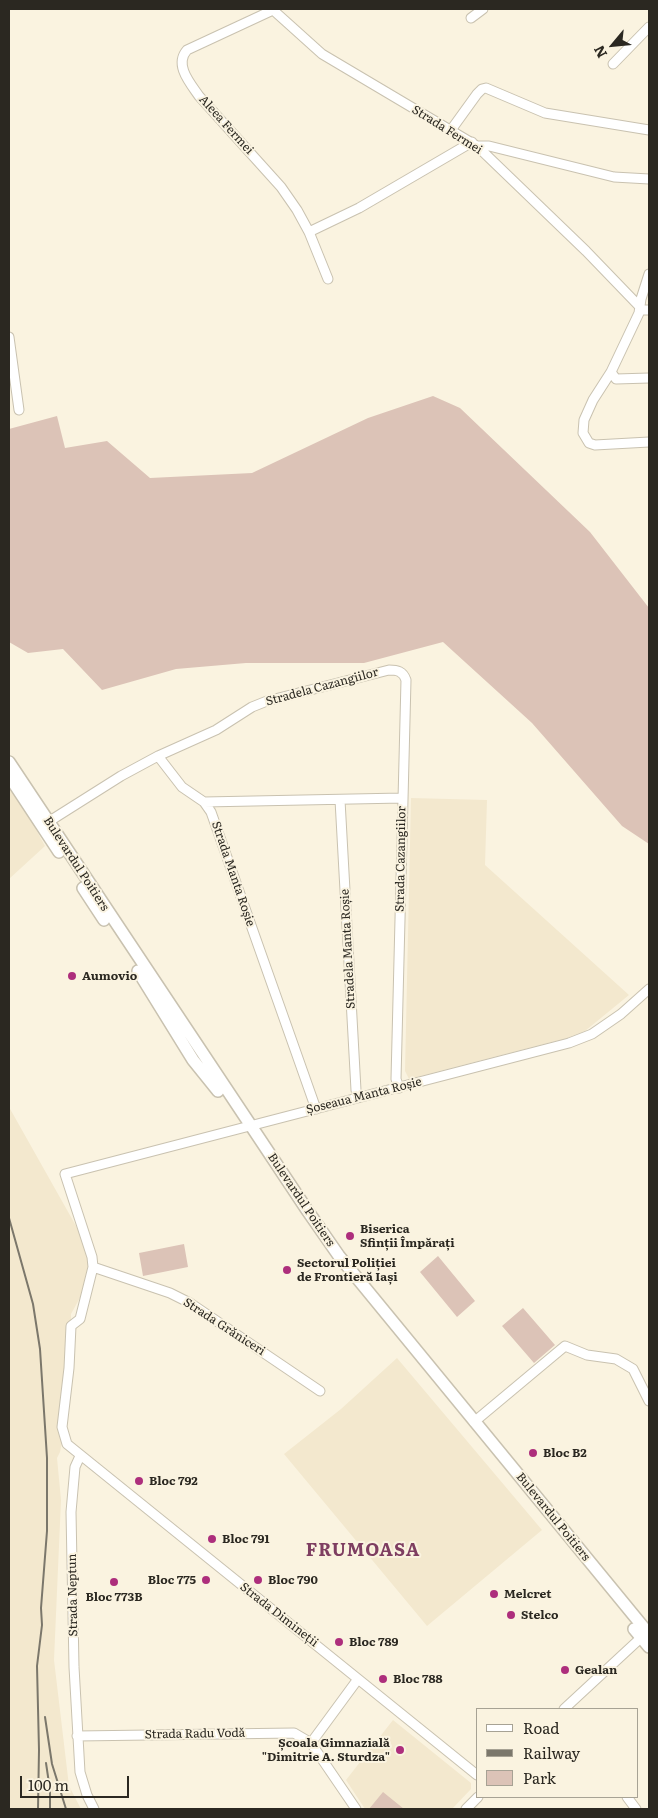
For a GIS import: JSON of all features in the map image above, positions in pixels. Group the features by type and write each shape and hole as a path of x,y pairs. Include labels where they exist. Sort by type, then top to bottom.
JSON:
{"main road":[{"name":"Bulevardul Poitiers","path":"9,762 45,824"},
{"name":"Bulevardul Poitiers","path":"9,776 45,824 247,1127 333,1261 647,1634"},
{"name":"Bulevardul Poitiers","path":"247,1127 339,1256 647,1634 649,1647"}],"street":[{"path":"471,18 483,9"},
{"name":"Strada Fermei","path":"273,10 322,54 475,144 586,251 643,310 649,310"},
{"name":"Aleea Fermei","path":"273,10 188,50 183,54 182,66 189,82 199,96 282,187 310,231 328,280"},
{"path":"613,64 649,26"},
{"path":"452,130 477,94 486,88 546,113 649,130"},
{"path":"310,231 359,208 475,144 614,177 649,179"},
{"path":"649,274 639,313 611,372 592,400 584,420 583,432 589,443 595,445 649,442"},
{"path":"9,337 19,410"},
{"path":"611,372 616,379 649,378"},
{"name":"Stradela Cazangiilor","path":"158,756 216,730 246,710 267,701 312,688 395,670 400,672 406,680 402,798"},
{"path":"45,824 132,769 158,756"},
{"name":"Strada Manta Roșie","path":"158,756 182,787 204,802 211,812 316,1109"},
{"name":"Strada Cazangiilor","path":"204,802 402,798 396,1079 399,1088"},
{"name":"Stradela Manta Roșie","path":"340,800 356,1090 358,1097"},
{"name":"Șoseaua Manta Roșie","path":"93,1267 92,1257 65,1174 569,1043 592,1034 621,1014 649,989"},
{"path":"80,1456 67,1444 62,1427 69,1368 71,1326 80,1319 93,1267"},
{"name":"Strada Grăniceri","path":"93,1267 170,1293 190,1303 320,1391"},
{"path":"474,1422 565,1346 587,1355 616,1359 633,1369 649,1401"},
{"name":"Strada Dimineții","path":"80,1456 476,1774"},
{"name":"Strada Neptun","path":"80,1456 75,1467 71,1512 77,1736 80,1772 87,1795 94,1809"},
{"path":"565,1708 647,1634"},
{"path":"356,1809 311,1743 358,1679"},
{"name":"Strada Radu Vodă","path":"77,1736 269,1732 294,1733 311,1743"},
{"path":"466,1809 477,1798"},
{"path":"628,1798 636,1809"}],"shaded area":[{"path":"9,780 45,846 9,879"},
{"path":"411,798 487,800 485,865 629,995 585,1031 567,1038 409,1079 405,1071"},
{"path":"9,1107 98,1265 71,1314 70,1402 60,1452 57,1458 61,1500 54,1660 69,1786 81,1809 9,1809"},
{"path":"397,1358 542,1530 427,1626 284,1454 341,1409"},
{"name":"Școala Gimnazială \"Dimitrie A. Sturdza\"","path":"393,1720 471,1783 471,1789 452,1809 365,1809 346,1780"}],"green space":[{"path":"433,396 460,408 590,532 649,608 649,844 622,826 532,723 443,642 364,663 246,663 176,669 102,690 63,649 28,653 9,642 9,429 57,416 65,448 107,441 150,478 252,473 368,418"},
{"path":"184,1244 188,1267 143,1276 139,1253"},
{"path":"438,1256 475,1301 457,1317 420,1272"},
{"path":"523,1308 555,1345 534,1363 502,1326"},
{"path":"383,1792 404,1809 369,1809"}],"railway":[{"path":"9,1218 33,1304 40,1349 47,1458 47,1531 41,1608 42,1625 37,1666 38,1809"},
{"path":"45,1717 52,1764 66,1809"},
{"path":"46,1763 50,1790 50,1809"}],"place":[{"name":"Aumovio","path":"72,976"},
{"name":"Biserica Sfinții Împărați","path":"350,1236"},
{"name":"Sectorul Poliției de Frontieră Iași","path":"287,1270"},
{"name":"Bloc B2","path":"533,1453"},
{"name":"Bloc 792","path":"139,1481"},
{"name":"Bloc 791","path":"212,1539"},
{"name":"Bloc 775","path":"206,1580"},
{"name":"Bloc 790","path":"258,1580"},
{"name":"Bloc 773B","path":"114,1582"},
{"name":"Melcret","path":"494,1594"},
{"name":"Stelco","path":"511,1615"},
{"name":"Bloc 789","path":"339,1642"},
{"name":"Gealan","path":"565,1670"},
{"name":"Bloc 788","path":"383,1679"},
{"name":"Școala Gimnazială \"Dimitrie A. Sturdza\"","path":"400,1750"}],"district":[{"name":"FRUMOASA","path":"363,1551"}]}
